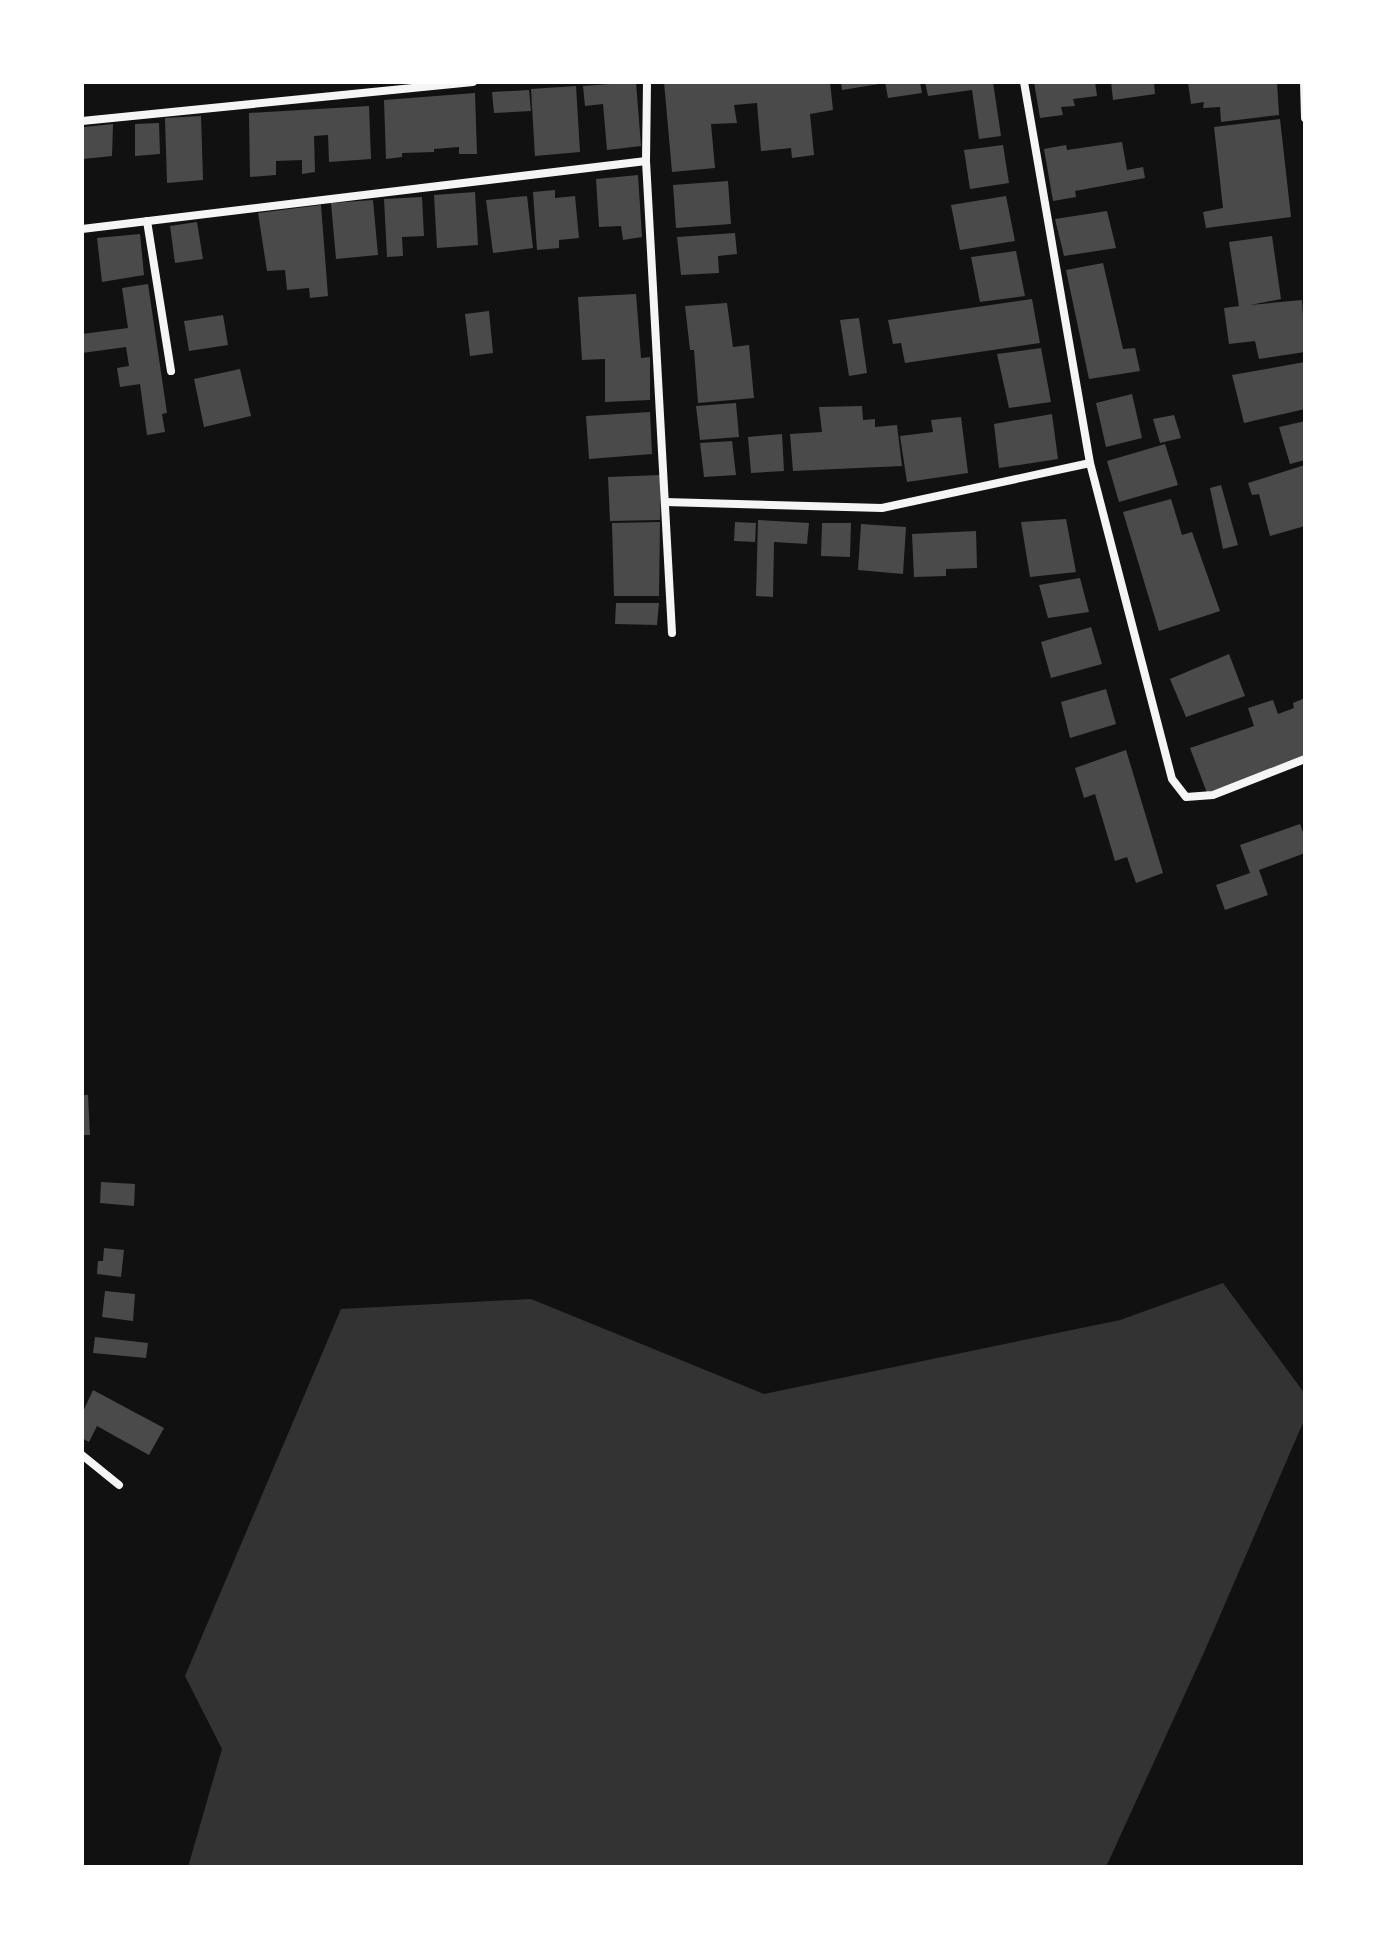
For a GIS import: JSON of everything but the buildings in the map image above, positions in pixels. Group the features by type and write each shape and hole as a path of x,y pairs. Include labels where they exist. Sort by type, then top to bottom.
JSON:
{"street":[{"path":"82,121 473,82"},
{"path":"647,82 646,161 672,633"},
{"path":"1024,82 1090,463 1172,779 1186,797 1213,795 1305,759"},
{"path":"1304,82 1305,118"},
{"path":"82,229 646,161"},
{"path":"147,221 171,371"},
{"path":"665,502 882,508 1090,463"},
{"path":"82,1455 119,1485"}],"shaded area":[{"path":"1223,1283 1305,1394 1305,1418 1206,1648 1106,1867 188,1867 222,1749 185,1676 341,1309 531,1299 764,1394 1120,1320"}]}
